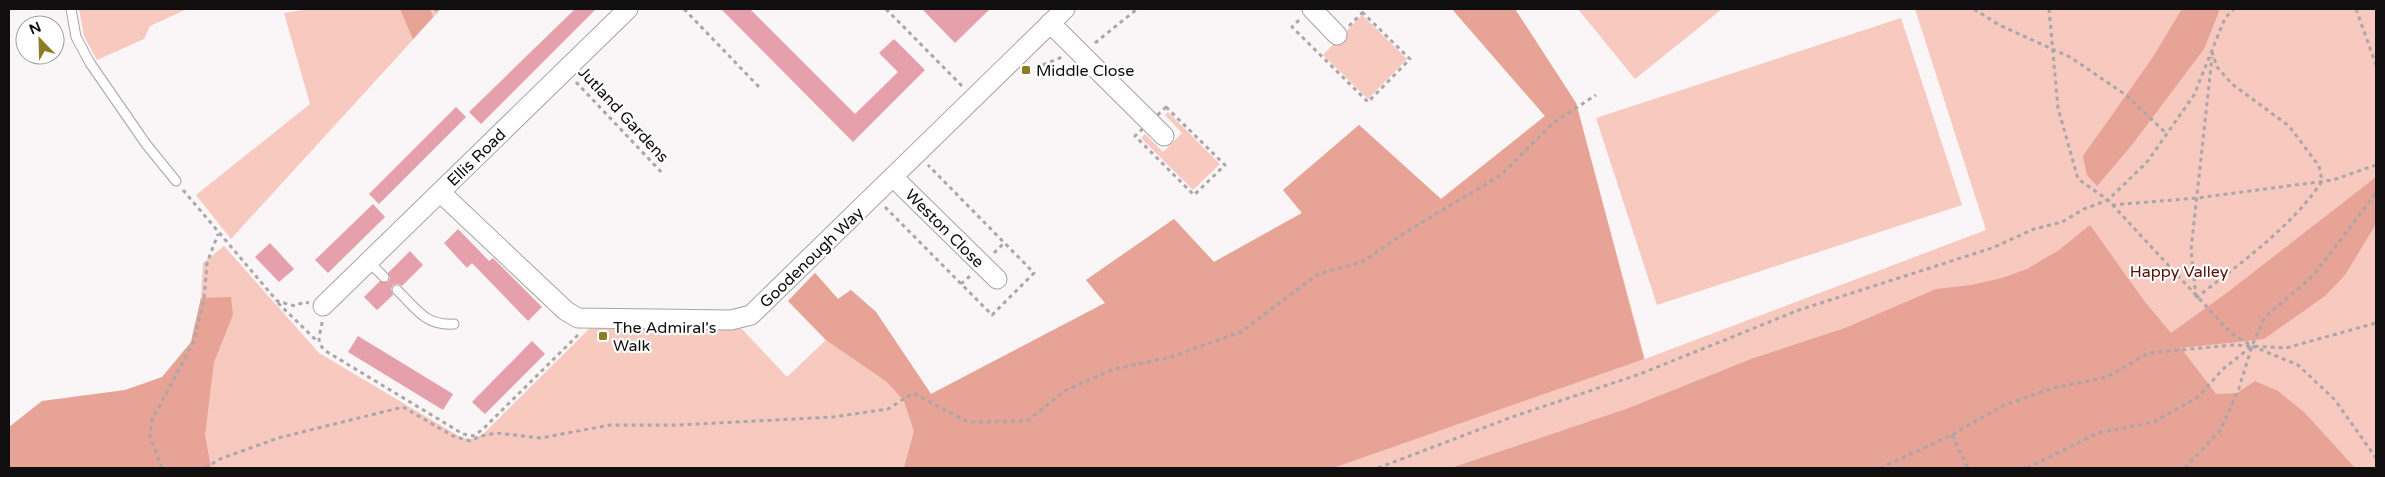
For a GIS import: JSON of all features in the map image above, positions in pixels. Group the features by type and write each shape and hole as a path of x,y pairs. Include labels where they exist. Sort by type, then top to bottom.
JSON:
{"street":[{"name":"Ellis Road","path":"324,306 628,9"},
{"name":"Goodenough Way","path":"440,192 566,311 578,318 731,320 751,315 1065,9"},
{"path":"1308,12 1337,35"},
{"path":"1050,24 1164,136"},
{"name":"Weston Close","path":"893,177 997,279"}],"lane":[{"path":"71,9 76,37 90,63 146,144 176,181"},
{"path":"369,262 384,277"},
{"path":"397,290 431,323 440,325 454,324"}],"path":[{"path":"684,9 759,87"},
{"path":"886,9 974,98"},
{"path":"1024,72 1092,45 1137,9"},
{"path":"1308,12 1292,27 1368,102 1410,59 1359,9"},
{"path":"1974,9 2000,26 2070,57 2126,94 2167,134"},
{"path":"2048,9 2058,108 2078,179 2108,200 2196,298 2231,333 2252,346 2298,365 2336,400 2376,458"},
{"path":"1378,468 1512,417 1640,374 1799,310 1992,248 2034,229 2062,222 2084,209 2108,200 2147,162 2194,95 2225,18 2234,9"},
{"path":"2356,9 2376,64"},
{"path":"2196,298 2261,246 2313,195 2322,182 2319,166 2289,126 2232,84 2218,67 2212,52"},
{"path":"2196,298 2191,250 2212,52"},
{"name":"Jutland Gardens","path":"565,70 664,176"},
{"path":"205,468 220,459 278,438 403,407 453,436 470,441 481,436 496,433 541,438 610,425 678,425 833,417 888,409 912,393 968,422 1027,421 1066,390 1114,369 1171,357 1241,332 1318,274 1362,262 1406,232 1501,174 1553,123 1596,96"},
{"path":"1166,107 1225,165 1194,195 1135,136 1150,122 1166,107"},
{"path":"927,164 934,158"},
{"path":"2112,205 2197,198 2322,182 2376,165"},
{"path":"176,181 218,234 277,301 324,350 462,434 473,436 482,430 594,319"},
{"path":"2185,468 2221,430 2239,388 2252,346 2265,317 2313,276 2376,193"},
{"path":"162,468 150,436 152,420 193,343 204,300 207,263 218,234"},
{"path":"277,301 295,306 304,302 324,306 322,328 318,336 319,343"},
{"path":"1880,468 1952,435 2002,406 2053,388 2107,377 2149,353 2233,345 2286,348 2376,323"},
{"path":"2027,468 2098,433 2154,422 2198,398 2224,369 2252,346"},
{"path":"1952,435 1968,468"}],"green space":[{"path":"79,9 187,9 150,26 144,39 97,60 84,36"},
{"path":"309,9 441,9 231,239 196,195 310,104 284,13"},
{"name":"Happy Valley","path":"1452,9 1515,9 1576,103 1645,359 1986,230 1915,9 2376,9 2376,468 134,468 191,342 201,298 203,263 224,246 319,353 462,438 473,439 483,434 589,329 742,329 787,377 826,340 788,301 815,273 838,299 851,290 876,312 931,394 1105,303 1086,280 1174,219 1214,262 1302,213 1283,190 1359,125 1441,199 1545,116"},
{"path":"1578,9 1722,9 1635,79"},
{"path":"1362,15 1407,59 1368,99 1323,55"},
{"path":"1901,18 1962,205 1657,305 1596,118"},
{"path":"1168,112 1220,164 1193,190 1141,138 1145,134 1163,152 1182,133 1165,115"}],"shaded area":[{"path":"400,9 430,9 433,17 413,39"},
{"path":"1452,9 1515,9 1576,103 1644,359 1333,468 904,468 914,431 904,401 887,382 826,340 788,301 815,273 838,299 851,290 876,312 931,394 1105,303 1086,280 1174,219 1214,262 1302,213 1283,190 1359,125 1441,199 1545,116"},
{"path":"2182,9 2220,9 2204,49 2131,146 2097,186 2087,175 2083,156 2153,57"},
{"path":"2376,177 2376,224 2345,275 2325,296 2264,339 2181,348 2216,394 2237,393 2255,381 2278,391 2305,413 2355,468 1451,468 1626,409 1751,359 1845,328 1936,289 1971,285 2002,278 2027,269 2059,250 2090,225 2145,302 2171,333 2228,292"},
{"path":"231,297 233,315 214,362 205,435 211,468 9,468 9,427 42,401 125,390 162,377 191,342 201,298"}],"building":[{"path":"575,9 596,9 481,124 469,112"},
{"path":"721,9 750,9 855,114 898,72 879,53 894,39 925,70 853,142"},
{"path":"922,9 990,9 955,43"},
{"path":"456,107 466,117 379,204 369,194"},
{"path":"373,204 385,217 328,273 315,260"},
{"path":"458,229 489,261 493,258 542,307 528,321 472,263 467,268 444,243"},
{"path":"270,243 294,269 279,282 255,257"},
{"path":"410,251 423,265 402,286 398,284 393,285 391,289 393,295 377,310 364,297 380,281 388,282 390,278 388,273"},
{"path":"358,336 453,394 443,410 348,352"},
{"path":"532,341 545,354 485,414 472,402"}],"place":[{"name":"Middle Close","path":"1026,70"},
{"name":"The Admiral's Walk","path":"603,336"}]}
